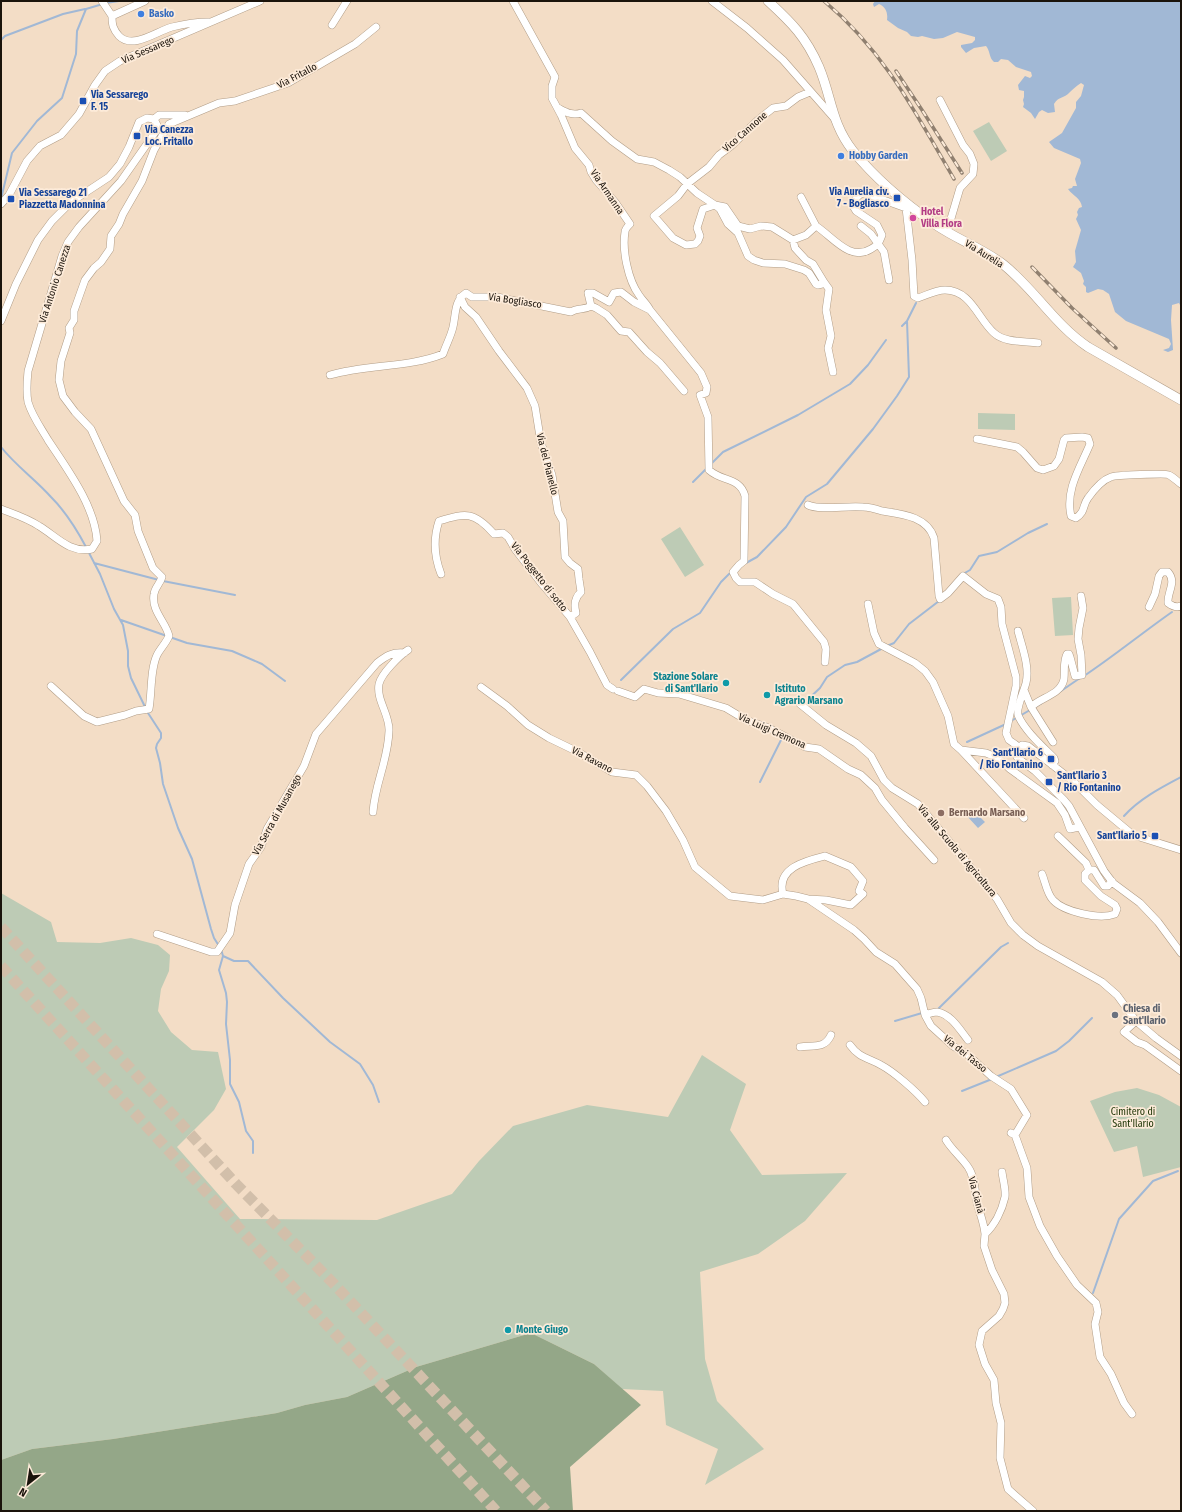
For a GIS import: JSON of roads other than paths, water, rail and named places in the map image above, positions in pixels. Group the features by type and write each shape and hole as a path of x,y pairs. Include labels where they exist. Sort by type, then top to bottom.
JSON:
{"main road":[{"name":"Via Aurelia","path":"768,1 796,27 810,47 820,69 834,118 853,150 868,168 908,207 937,226 1003,264 1018,278 1062,326 1088,347 1181,400"}],"street":[{"path":"102,1 112,16 112,27 120,37 128,41 138,40 162,30 194,22 213,22"},
{"path":"112,16 145,1"},
{"name":"Via Sessarego","path":"1,204 9,195 27,162 40,146 61,135 79,114 95,85 105,71 120,61 260,1"},
{"path":"332,24 347,1"},
{"name":"Via Armanna","path":"513,1 555,77 552,86 552,98 558,108 575,148 590,165 591,172 596,180 615,202 630,224 625,231 625,262 637,292 701,373 707,387 706,393 700,395 708,417 709,470 719,476 740,484 743,488 745,496 744,561 733,572 740,582 755,582 773,594 793,604 824,642 826,649 826,662"},
{"path":"712,1 747,28 783,60 834,118"},
{"name":"Via Fritallo","path":"51,686 84,716 97,722 148,709 152,693 153,672 157,655 169,636 159,618 153,596 156,587 161,582 162,577 153,568 138,531 135,515 124,501 91,429 75,412 63,396 59,380 61,360 70,334 69,328 74,320 74,311 85,280 110,249 111,236 142,181 154,150 169,124 219,103 235,101 288,83 355,44 376,27"},
{"name":"Vico Cannone","path":"687,184 702,173 719,155 773,108 786,106 798,97 810,92"},
{"path":"940,100 974,164 972,174 960,188 947,232"},
{"path":"558,108 576,115 580,113 612,141 637,159 654,162 669,170 697,193 715,205 720,209 728,224 738,233 748,256 754,260 763,263 785,264 809,273 818,285 824,282"},
{"path":"1,320 16,284 38,240 52,221 71,202 109,177 120,164 129,148 139,122 147,118 154,119 158,115 188,115"},
{"name":"Via Antonio Canezza","path":"1,509 24,517 69,546 78,550 88,550 97,542 97,528 88,507 69,472 36,420 28,402 26,384 56,274 68,242 78,227 121,181 156,131 157,125 154,119"},
{"path":"687,184 678,196 654,216 669,235 686,245 695,244 698,241 700,236 698,228 703,209 715,205 725,207 735,222 743,228 750,229 766,225 794,240"},
{"path":"801,196 816,226 847,250 858,254 868,251 878,245 882,235 877,225 856,211 853,206 855,200 860,194 864,193 908,207 914,296 918,298 946,290 964,296 975,307 994,334 1007,340 1038,343"},
{"path":"794,240 806,235 816,226"},
{"path":"861,226 871,234 884,252 889,280"},
{"path":"794,240 795,248 806,260 813,264 830,289 826,310 831,336 828,348 833,372"},
{"path":"650,310 634,302 621,292 614,293 609,302 593,293 588,293 591,306 607,315 621,330 629,332 647,352 660,363 684,391"},
{"name":"Via Bogliasco","path":"460,297 466,293 472,297 497,297 571,312 576,308 586,309 591,306"},
{"path":"330,375 345,371 425,360 443,354 453,327 455,310 460,297"},
{"name":"Via del Pianello","path":"460,297 465,307 476,317 527,388 535,406 541,444 552,475 558,512 563,521 565,558 578,569 582,592 579,594 574,604 576,613 570,617"},
{"path":"977,439 1017,447 1024,452 1037,468 1043,470 1054,466 1059,459 1064,440 1066,438 1088,438 1090,444 1071,491 1068,505 1071,516 1076,518 1083,513 1087,499 1103,482 1111,477 1122,475 1144,476 1161,473 1168,474 1181,484"},
{"path":"808,505 820,507 863,507 905,514 928,527 932,532 934,538 940,599 948,593 963,576 986,594 998,599 1001,607 1002,624 1016,677 1016,686 1006,733 1009,740 1019,747"},
{"name":"Via Poggetto di sotto","path":"441,574 437,564 435,549 435,532 439,521 471,515 481,521 494,534 503,533 508,537 515,549 542,584 570,617 613,689"},
{"path":"1149,607 1155,594 1159,576 1162,572 1168,572 1173,583 1167,598 1168,603 1172,606 1181,606"},
{"path":"1031,707 1035,703 1056,693 1059,689 1062,683 1064,660 1067,654 1069,654 1075,676 1082,675 1081,654 1078,639 1083,608 1081,596"},
{"path":"868,604 874,633 879,644 914,663 925,671 933,682 948,716 954,744 1024,818"},
{"path":"1018,631 1027,673 1024,690 1017,710 1018,716 1031,734 1054,758 1055,761 1052,765"},
{"name":"Via Serra di Musanego","path":"157,934 211,952 217,952 220,949 230,933 235,905 249,864 261,847 266,829 304,766 316,734 377,664 387,655 396,652 406,653 386,672 379,684 380,699 388,718 389,736 388,749 374,796 374,812"},
{"name":"Via Ravano","path":"481,687 507,706 528,725 549,738 578,752 612,772 636,775 647,786 666,811 683,840 695,867 730,896 763,900 783,894"},
{"name":"Via Luigi Cremona","path":"613,689 635,697 644,690 658,693 679,694 702,700 726,708 746,720 769,728 806,747 819,749 848,769 861,775 875,788 882,800 934,860"},
{"path":"1024,690 1031,707 1054,742"},
{"name":"Via alla Scuola di Agricoltura","path":"800,704 826,725 856,743 871,756 884,780 892,788 918,804 997,899 1010,923 1023,936 1102,982 1117,995 1136,1021 1181,1056"},
{"path":"1019,747 1022,745 1028,746 1073,781 1100,808 1133,834 1181,850"},
{"path":"1019,747 1017,753 1019,759 1035,771 1069,806 1104,871 1112,881 1140,902 1158,922 1181,953"},
{"path":"961,750 986,753 998,758 1057,803 1065,815 1070,829 1079,827"},
{"path":"1058,836 1086,863 1089,870"},
{"path":"808,900 826,900 844,904 853,904 863,894 859,891 863,881 850,868 825,856 807,860 787,872 782,878 781,887 783,894 808,900 854,930 876,952 895,964 917,989 925,1015"},
{"path":"1089,870 1094,870 1104,886 1108,886 1112,881"},
{"path":"1042,874 1053,900 1061,905 1086,915 1115,914 1117,909 1115,906 1101,896 1085,880 1085,874 1089,870"},
{"name":"Via dei Tasso","path":"968,1040 955,1022 943,1014 936,1012 925,1015 931,1026 953,1046 968,1055 991,1076 1011,1089 1027,1115 1013,1134 1027,1168 1029,1197 1040,1226 1057,1256 1077,1285 1096,1303 1098,1312 1096,1324 1100,1357 1111,1374 1124,1403 1132,1414"},
{"path":"1136,1021 1124,1032 1138,1042 1146,1045 1181,1071"},
{"path":"800,1047 822,1045 828,1041 831,1035"},
{"path":"1146,1045 1156,1038"},
{"path":"850,1045 855,1052 882,1066 917,1092 925,1102"},
{"name":"Via Cianà","path":"946,1140 952,1150 968,1167 973,1179 985,1234"},
{"path":"1002,1172 1005,1196 997,1220 985,1234 984,1246 992,1270 1004,1294 1005,1303 999,1316 982,1331 979,1345 985,1364 994,1380 996,1403 1001,1423 1000,1458 1008,1488 1033,1511"}],"water":[{"path":"875,1 1181,1 1181,307 1179,303 1172,305 1171,320 1173,350 1168,352 1163,350 1169,348 1171,344 1169,339 1126,321 1115,312 1109,294 1103,290 1098,289 1088,293 1086,292 1086,287 1083,284 1084,281 1081,273 1073,267 1076,262 1075,251 1081,230 1076,219 1078,215 1077,212 1079,208 1082,207 1078,199 1068,189 1072,188 1073,186 1077,186 1075,179 1081,163 1080,159 1054,148 1049,142 1062,133 1076,108 1076,102 1081,96 1084,85 1081,83 1066,96 1057,100 1054,104 1055,112 1048,113 1042,110 1035,119 1031,113 1023,107 1024,91 1019,90 1018,85 1025,76 1030,78 1032,76 1031,72 1016,67 1008,60 1001,59 998,62 994,62 986,46 974,48 966,53 961,45 972,43 975,40 975,37 957,32 943,38 934,39 922,36 911,36 887,20 887,13 885,9 879,4 874,7 873,4"},
{"path":"972,809 985,822 978,828 966,815"}],"waterway":[{"path":"1,199 12,153 37,121 62,98 76,54 77,31 86,9 119,1"},
{"path":"1,40 5,36 63,14 85,9"},
{"path":"746,563 757,557 786,527 806,497 827,484 873,429 897,396 909,377 907,321 916,303"},
{"path":"902,326 907,321"},
{"path":"711,464 723,452 798,415 850,384 868,365 886,340"},
{"path":"1,447 56,502 79,534 86,547"},
{"path":"693,482 707,468"},
{"path":"963,574 970,570 979,556 997,552 1028,533 1047,524"},
{"path":"88,551 100,574 114,609 123,625 131,678 148,713 161,733 161,738 156,748 163,784 178,828 192,859 211,929 219,946"},
{"path":"94,563 159,580"},
{"path":"621,680 673,629 700,613 721,582 732,571"},
{"path":"163,581 235,595"},
{"path":"887,646 894,643 909,624 939,601"},
{"path":"1084,676 1172,612"},
{"path":"121,620 187,643 232,651 262,664 285,681"},
{"path":"804,703 820,688 827,677 845,665 857,662 883,648"},
{"path":"1061,691 1080,678"},
{"path":"1011,721 1042,703"},
{"path":"967,742 1006,724"},
{"path":"760,782 781,740"},
{"path":"1124,816 1144,799 1181,777"},
{"path":"938,1009 1001,947 1008,943"},
{"path":"221,949 223,956 219,970 226,993 227,1002 226,1024 230,1060 230,1084 239,1102 246,1131 253,1141 253,1153"},
{"path":"223,956 234,961 248,961 283,998 330,1042 360,1064 373,1085 379,1102"},
{"path":"895,1021 922,1013"},
{"path":"996,1077 1056,1051 1069,1041 1092,1018"},
{"path":"962,1091 992,1079"},
{"path":"1093,1293 1119,1219 1153,1181 1178,1171"}],"tunnel":[{"path":"1,927 236,1184 333,1283 546,1511"},
{"path":"1,966 496,1511"}],"railway":[{"path":"824,1 846,21 882,62 912,107 954,179"},
{"path":"896,71 962,173"},
{"path":"1032,267 1072,308 1116,348"}],"place":[{"name":"Basko","path":"141,14"},
{"name":"Via Sessarego F. 15","path":"83,101"},
{"name":"Via Canezza Loc. Fritallo","path":"137,136"},
{"name":"Hobby Garden","path":"841,156"},
{"name":"Via Aurelia civ. 7 - Bogliasco","path":"897,198"},
{"name":"Via Sessarego 21 Piazzetta Madonnina","path":"11,199"},
{"name":"Hotel Villa Flora","path":"913,218"},
{"name":"Stazione Solare di Sant'Ilario","path":"726,683"},
{"name":"Istituto Agrario Marsano","path":"767,695"},
{"name":"Sant'Ilario 6 / Rio Fontanino","path":"1051,759"},
{"name":"Sant'Ilario 3 / Rio Fontanino","path":"1049,782"},
{"name":"Bernardo Marsano","path":"941,813"},
{"name":"Sant'Ilario 5","path":"1155,836"},
{"name":"Chiesa di Sant'Ilario","path":"1115,1015"},
{"name":"Monte Giugo","path":"508,1330"}],"park label":[{"name":"Cimitero di Sant'Ilario","path":"1133,1118"}]}
